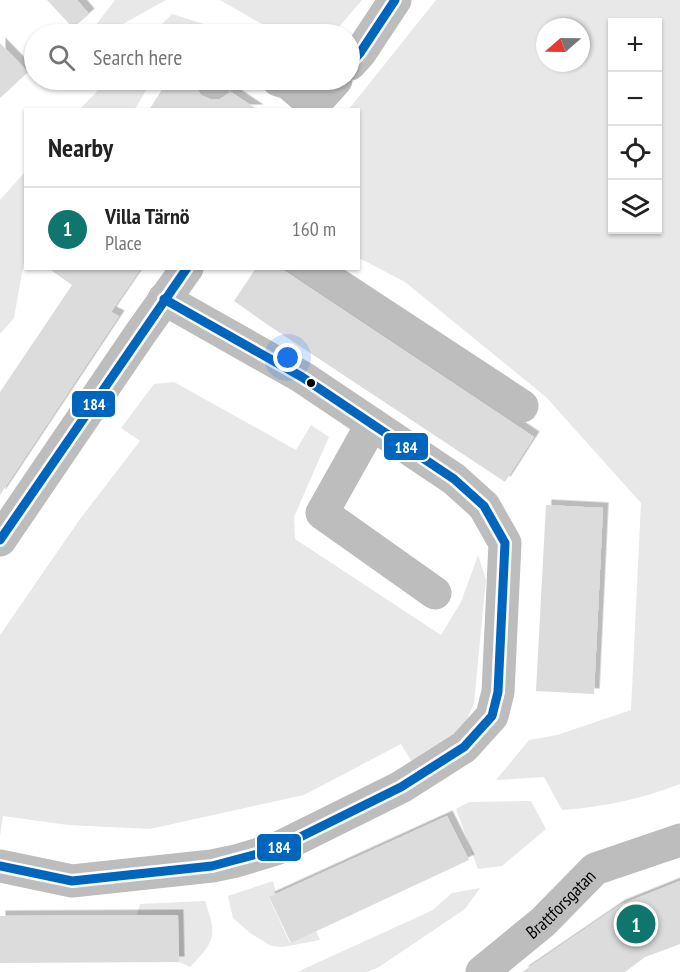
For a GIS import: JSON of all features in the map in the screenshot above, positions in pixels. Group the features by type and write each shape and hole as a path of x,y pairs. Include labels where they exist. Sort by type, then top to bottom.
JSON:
{"street":[{"path":"360,53 394,0"},
{"path":"295,90 311,107 327,90"},
{"path":"0,540 186,270"},
{"path":"315,270 522,406"},
{"path":"0,866 72,881 212,866 276,849 400,787 464,747 492,716 498,692 505,543 484,506 454,479 302,377 164,299"},
{"path":"372,424 322,513 435,593"},
{"name":"Brattforsgatan","path":"482,972 543,922 595,869 680,840"}],"shaded area":[{"path":"115,0 166,0 123,24 97,24"},
{"path":"220,0 362,0 342,24 262,24"},
{"path":"436,0 680,0 680,784 622,801 562,810 544,777 496,780 529,740 557,735 631,710 641,503 546,397 405,282 360,259 360,108 350,108"},
{"path":"172,14 204,24 162,24"},
{"path":"98,90 146,90 136,108 81,108"},
{"path":"24,173 24,262 14,318 0,334 0,200"},
{"path":"174,382 296,450 311,425 329,437 294,517 295,539 441,635 461,602 478,555 486,579 474,703 460,736 415,767 401,744 304,795 150,829 68,825 3,816 0,836 0,635 80,519 140,441 121,428 154,384"},
{"path":"531,801 546,829 502,866 478,869 456,809 469,802"},
{"path":"273,881 276,894 269,898 290,943 316,931 320,940 283,947 271,946 250,933 233,918 228,896"},
{"path":"480,888 465,909 379,967 367,972 297,972 433,910 452,893"},
{"path":"205,901 211,922 212,937 205,950 190,967 179,962 178,915 137,915 140,904"}],"building":[{"path":"47,0 77,0 89,14 78,24 69,24"},
{"path":"0,43 24,68 24,76 0,98"},
{"path":"162,90 198,90 201,95 210,99 220,99 231,92 255,108 150,108"},
{"path":"51,270 140,270 111,312 119,316 0,495 0,392 72,285"},
{"path":"255,270 283,270 534,437 505,482 234,301"},
{"path":"546,505 603,508 594,694 536,691"},
{"path":"447,816 469,860 291,943 269,897"},
{"path":"680,881 680,944 645,957 625,972 522,972 620,905"},
{"path":"178,915 179,962 0,963 0,916"}],"transit line":[{"name":"184","path":"360,53 395,0"},
{"name":"184","path":"0,540 186,270"},
{"name":"184","path":"0,866 72,881 212,866 276,849 401,787 464,747 492,716 498,692 505,543 484,506 454,479 302,377 164,299"}],"place":[{"name":"Villa Tärnö","path":"636,924"}]}
